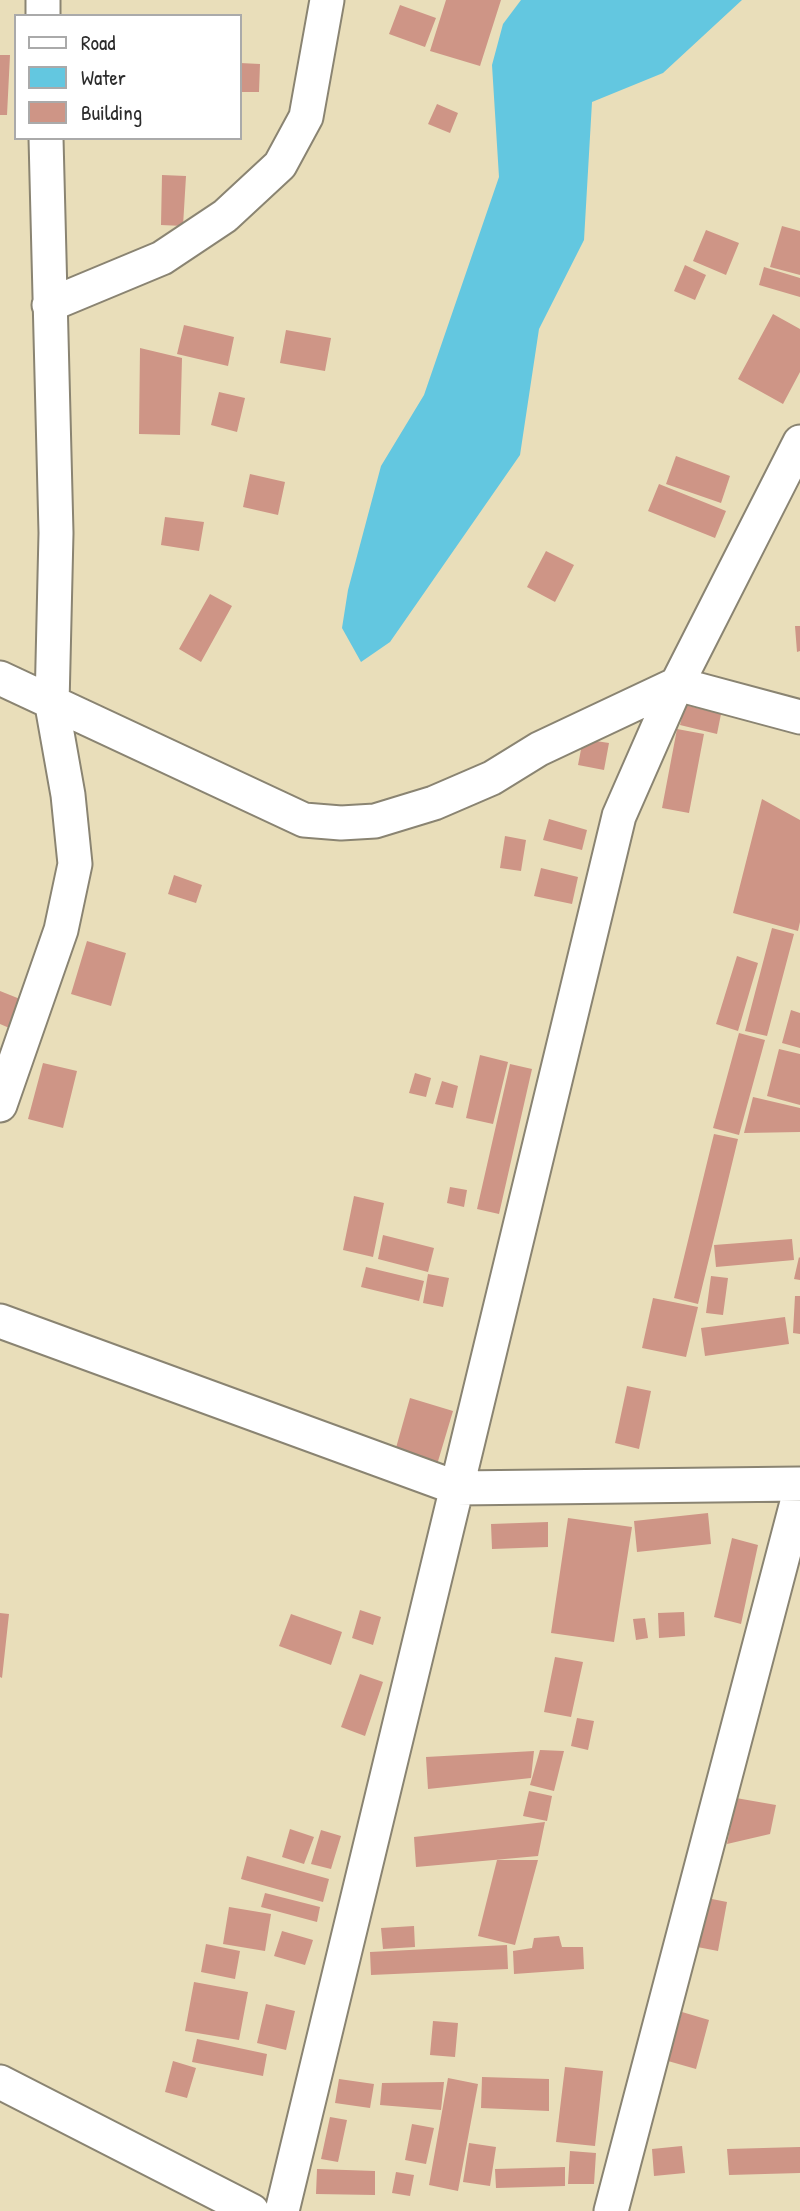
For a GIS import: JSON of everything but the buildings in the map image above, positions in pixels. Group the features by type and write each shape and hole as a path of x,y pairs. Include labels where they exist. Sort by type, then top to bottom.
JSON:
{"street":[{"path":"49,305 162,258 225,216 280,165 306,117 327,0"},
{"path":"0,1105 61,930 75,864 68,795 52,705 57,533 46,140"},
{"path":"282,2211 620,816 677,684 800,442"},
{"path":"0,678 52,705 304,820 341,823 375,821 433,803 492,778 539,749 677,684 800,717"},
{"path":"0,1321 457,1488 800,1484"},
{"path":"611,2211 800,1491"},
{"path":"0,2082 252,2211"}],"water":[{"path":"521,0 742,0 663,73 592,102 584,240 539,329 520,455 390,642 361,662 342,628 348,590 381,466 424,395 499,177 492,65 503,24"}]}
